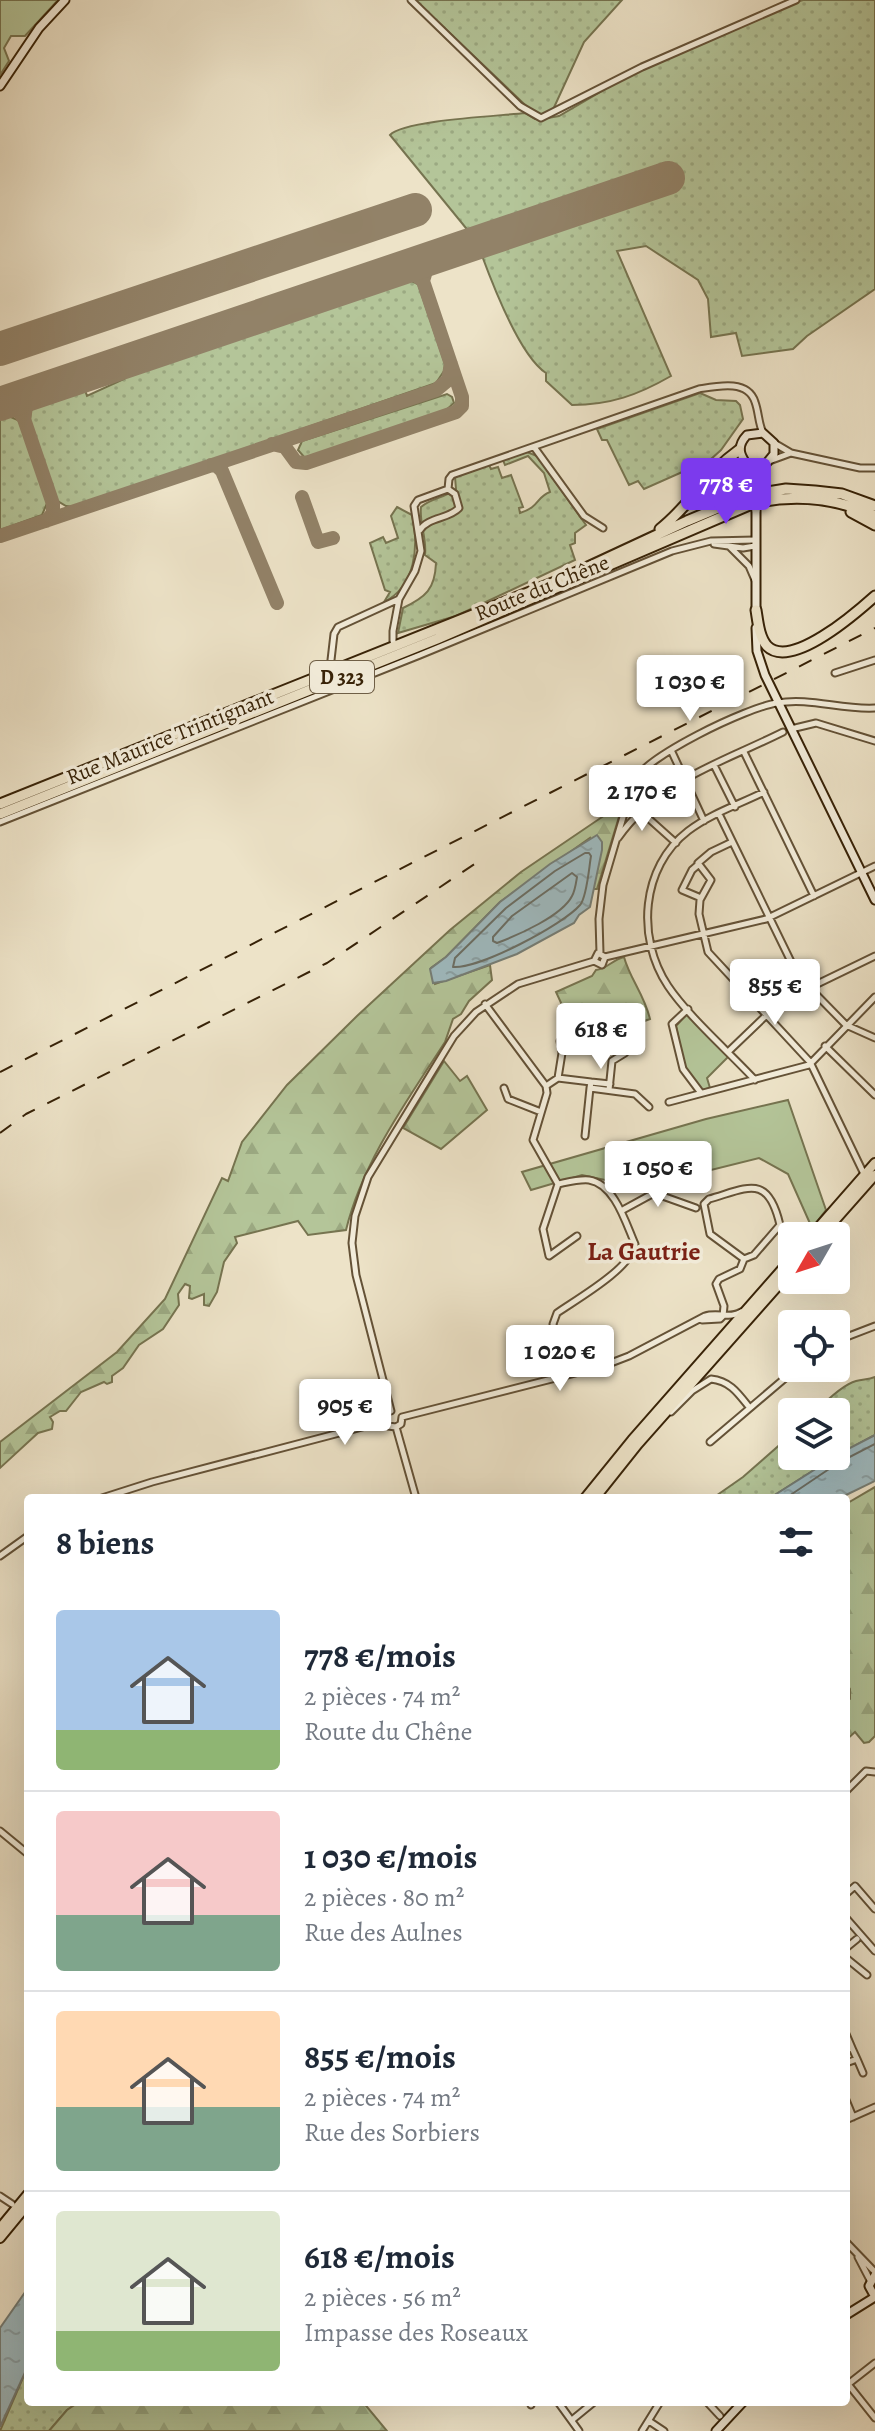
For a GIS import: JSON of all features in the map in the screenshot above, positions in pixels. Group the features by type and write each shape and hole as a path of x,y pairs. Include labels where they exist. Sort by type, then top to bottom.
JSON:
{"highway":[{"path":"652,537 685,507 715,468 739,450"},
{"name":"D 323","path":"0,804 560,580 728,504 772,490 828,492 875,506"},
{"path":"781,499 830,505 875,525"},
{"name":"D 323","path":"0,814 452,633 754,503 781,499 834,502 875,516"},
{"path":"756,610 762,638 767,646 789,653 833,629 875,596"},
{"path":"393,641 455,621"},
{"path":"181,732 238,704 317,673 331,660"},
{"path":"0,798 40,787"}],"main road":[{"path":"823,1222 875,1163"},
{"path":"833,1222 875,1175"},
{"path":"588,1494 778,1274"},
{"path":"598,1494 778,1286"},
{"path":"0,2228 24,2199"},
{"path":"0,2238 24,2209"}],"street":[{"path":"0,86 39,28 65,0"},
{"path":"411,0 520,106 541,118 642,67 796,0"},
{"path":"448,489 452,475 699,389 718,386 746,389 755,400 763,433 791,453 860,468 875,468"},
{"path":"756,483 739,450 743,439 752,432 757,417"},
{"path":"752,432 763,433"},
{"path":"772,460 774,443"},
{"path":"534,447 584,516 603,528"},
{"path":"749,466 761,467 791,453"},
{"path":"761,467 756,483 755,543 758,657 787,731 875,900"},
{"path":"393,641 399,599 415,571 421,551 414,506 418,500 448,489"},
{"path":"419,533 421,526 453,514 459,508 455,494 448,489"},
{"name":"Route du Chêne","path":"396,664 672,551 701,543 755,543"},
{"name":"Route du Chêne","path":"701,543 729,546 755,543"},
{"path":"729,546 749,566 755,580"},
{"path":"331,660 334,634 338,627 399,599"},
{"path":"835,673 875,660"},
{"name":"Rue Maurice Trintignant","path":"0,822 396,664"},
{"path":"594,961 602,965 599,919 603,885 636,775 671,750 711,729 778,702 812,701 849,709 875,708"},
{"path":"615,842 639,811 659,794 684,778 787,731 816,723 875,741"},
{"path":"671,750 704,821"},
{"path":"744,752 814,896"},
{"path":"714,765 735,807"},
{"path":"755,1080 662,977 647,916 652,883 665,856 676,843 704,821 764,792"},
{"path":"628,800 676,843"},
{"path":"719,814 802,981 846,1025 875,1038"},
{"path":"701,898 682,890 692,870 711,852 732,842"},
{"path":"699,864 711,880 701,898 699,914 708,952 810,1062 864,1175"},
{"path":"594,961 595,955 652,946 769,918 875,866"},
{"path":"809,988 875,956"},
{"path":"391,1411 356,1275 352,1243 355,1216 368,1177 454,1036 485,1004 533,977 594,961"},
{"path":"728,1052 802,981"},
{"path":"669,1102 807,1065 875,997"},
{"path":"485,1004 546,1086 547,1093 533,1140 558,1184 543,1229 549,1256 577,1236"},
{"path":"688,1009 672,1024 683,1069 701,1093"},
{"path":"558,1078 562,1053 560,1041"},
{"path":"825,1046 875,1095"},
{"path":"609,1087 612,1061 625,1053"},
{"path":"546,1086 558,1078 609,1087 635,1094 649,1107"},
{"path":"585,1136 591,1085"},
{"path":"504,1088 508,1099 541,1112"},
{"path":"558,1184 587,1180 607,1189 621,1211 635,1244 633,1255 626,1263 557,1313 553,1324 564,1377"},
{"path":"402,1417 564,1377 629,1356 701,1319 720,1319 724,1306 717,1282 740,1269 744,1259 754,1255 780,1225 767,1194 760,1188 752,1187 709,1199 704,1204 710,1234 744,1259"},
{"path":"621,1211 654,1193 696,1208"},
{"path":"723,1314 738,1314 761,1294"},
{"path":"850,1336 875,1326"},
{"path":"663,1417 711,1379 733,1387 749,1408"},
{"path":"710,1442 780,1382"},
{"path":"391,1411 397,1411 402,1417 401,1424 396,1427 388,1426 385,1421 385,1416 391,1411"},
{"path":"114,1494 385,1421"},
{"path":"396,1427 415,1494"},
{"path":"0,1556 24,1539"},
{"path":"850,1787 866,1771 875,1772"},
{"path":"0,1831 24,1851"},
{"path":"850,1890 855,1886 875,1909"},
{"path":"850,1923 875,1951"},
{"path":"850,1945 857,1939"},
{"path":"850,1961 867,1975"},
{"path":"850,2050 863,2073"},
{"path":"850,2062 857,2059"},
{"path":"850,2118 875,2107"},
{"path":"850,2110 853,2117"},
{"path":"0,2196 12,2204"},
{"path":"850,2247 873,2276 872,2294 850,2312"},
{"path":"850,2383 875,2363"},
{"path":"850,2389 875,2418"},
{"path":"561,2406 579,2431"},
{"path":"572,2420 589,2406"},
{"path":"642,2431 658,2406"},
{"path":"711,2406 720,2416"},
{"path":"716,2431 739,2406"},
{"path":"649,2421 664,2431"}],"green space":[{"path":"0,0 58,0 25,36 11,36 4,48 9,61 0,75"},
{"path":"415,0 622,0 584,42 551,114 542,119 559,116 626,77 790,4 803,0 875,0 875,289 793,349 742,356 736,333 711,337 708,299 698,280 646,246 617,251 671,376 623,398 572,405 546,381 546,373 526,351 481,253 672,188 665,168 470,233 390,135 413,126 453,120 525,113 540,119"},
{"path":"407,279 418,284 445,364 436,383 75,507 56,500 30,421 31,409 43,401 84,387 87,396 124,379 127,373"},
{"path":"700,393 716,400 736,401 740,405 743,419 721,450 701,468 698,465 644,489 638,481 629,485 607,440 602,440 597,429"},
{"path":"447,394 454,403 445,411 305,458 298,450 302,441"},
{"path":"4,414 20,421 48,501 42,515 0,530 0,416"},
{"path":"527,452 537,456 586,525 575,533 575,543 570,545 575,560 456,616 398,633 403,608 428,591 434,579 436,563 425,555 421,507 456,489 455,477 489,465 491,469 498,467 502,478 511,475 523,507 519,508 520,513 526,511 550,492 544,473 528,456 505,465 503,460"},
{"path":"397,507 412,515 415,552 403,586 384,602 390,592 385,590 370,543 383,537 386,543 398,538 391,516"},
{"path":"620,794 625,797 597,889 593,889 598,865 590,838 500,902 446,957 431,968 435,984 490,965 492,980 453,1019 445,1042 401,1109 375,1156 363,1180 346,1230 308,1235 298,1221 235,1237 237,1243 224,1262 217,1292 209,1306 204,1305 204,1294 189,1298 190,1286 185,1284 178,1294 179,1305 163,1329 139,1345 123,1368 112,1376 112,1382 104,1382 81,1392 66,1411 50,1417 52,1429 38,1433 0,1468 0,1442 117,1352 165,1299 222,1178 228,1181 242,1142 287,1085 450,930 521,872 608,813 611,800"},
{"path":"624,957 650,1019 585,1042 574,1031 556,992"},
{"path":"687,1014 729,1056 707,1078 710,1088 702,1090 684,1066 676,1026"},
{"path":"444,1061 460,1081 467,1076 487,1110 441,1149 403,1128"},
{"path":"788,1100 826,1210 817,1222 809,1222 788,1174 759,1158 687,1176 637,1159 605,1180 582,1175 531,1190 522,1172 706,1119"},
{"path":"875,1377 875,1435 850,1448 850,1398 830,1398 856,1381"},
{"path":"778,1446 778,1470 814,1470 776,1494 719,1494"},
{"path":"875,1487 875,1736 864,1743 855,1732 850,1736 850,1502"},
{"path":"24,2375 24,2406 73,2406 49,2431 0,2431"},
{"path":"73,2406 366,2406 387,2431 49,2431"}],"water":[{"path":"597,835 602,842 602,850 590,907 574,923 517,954 433,983 430,969 500,902 550,864"},
{"path":"875,1435 875,1481 848,1494 776,1494 814,1470 850,1470 850,1448"},
{"path":"24,2294 24,2375 0,2427 0,2328"}],"taxiway":[{"path":"272,444 285,447 296,462 306,463 456,412 462,406 462,397 423,281 428,264 439,256"},
{"path":"396,270 409,270 423,281"},
{"path":"0,536 436,390 448,380 451,364"},
{"path":"24,419 27,401 39,391"},
{"path":"0,404 16,408 24,419 53,504 53,513 46,521"},
{"path":"211,465 222,471 277,603"},
{"path":"302,497 318,542 333,538"}],"runway":[{"path":"0,404 668,178"},
{"path":"0,349 415,210"}],"railway":[{"path":"0,1072 875,628"},
{"path":"0,1133 26,1114 327,963 479,861"}],"district":[{"name":"La Gautrie","path":"644,1251"}]}
